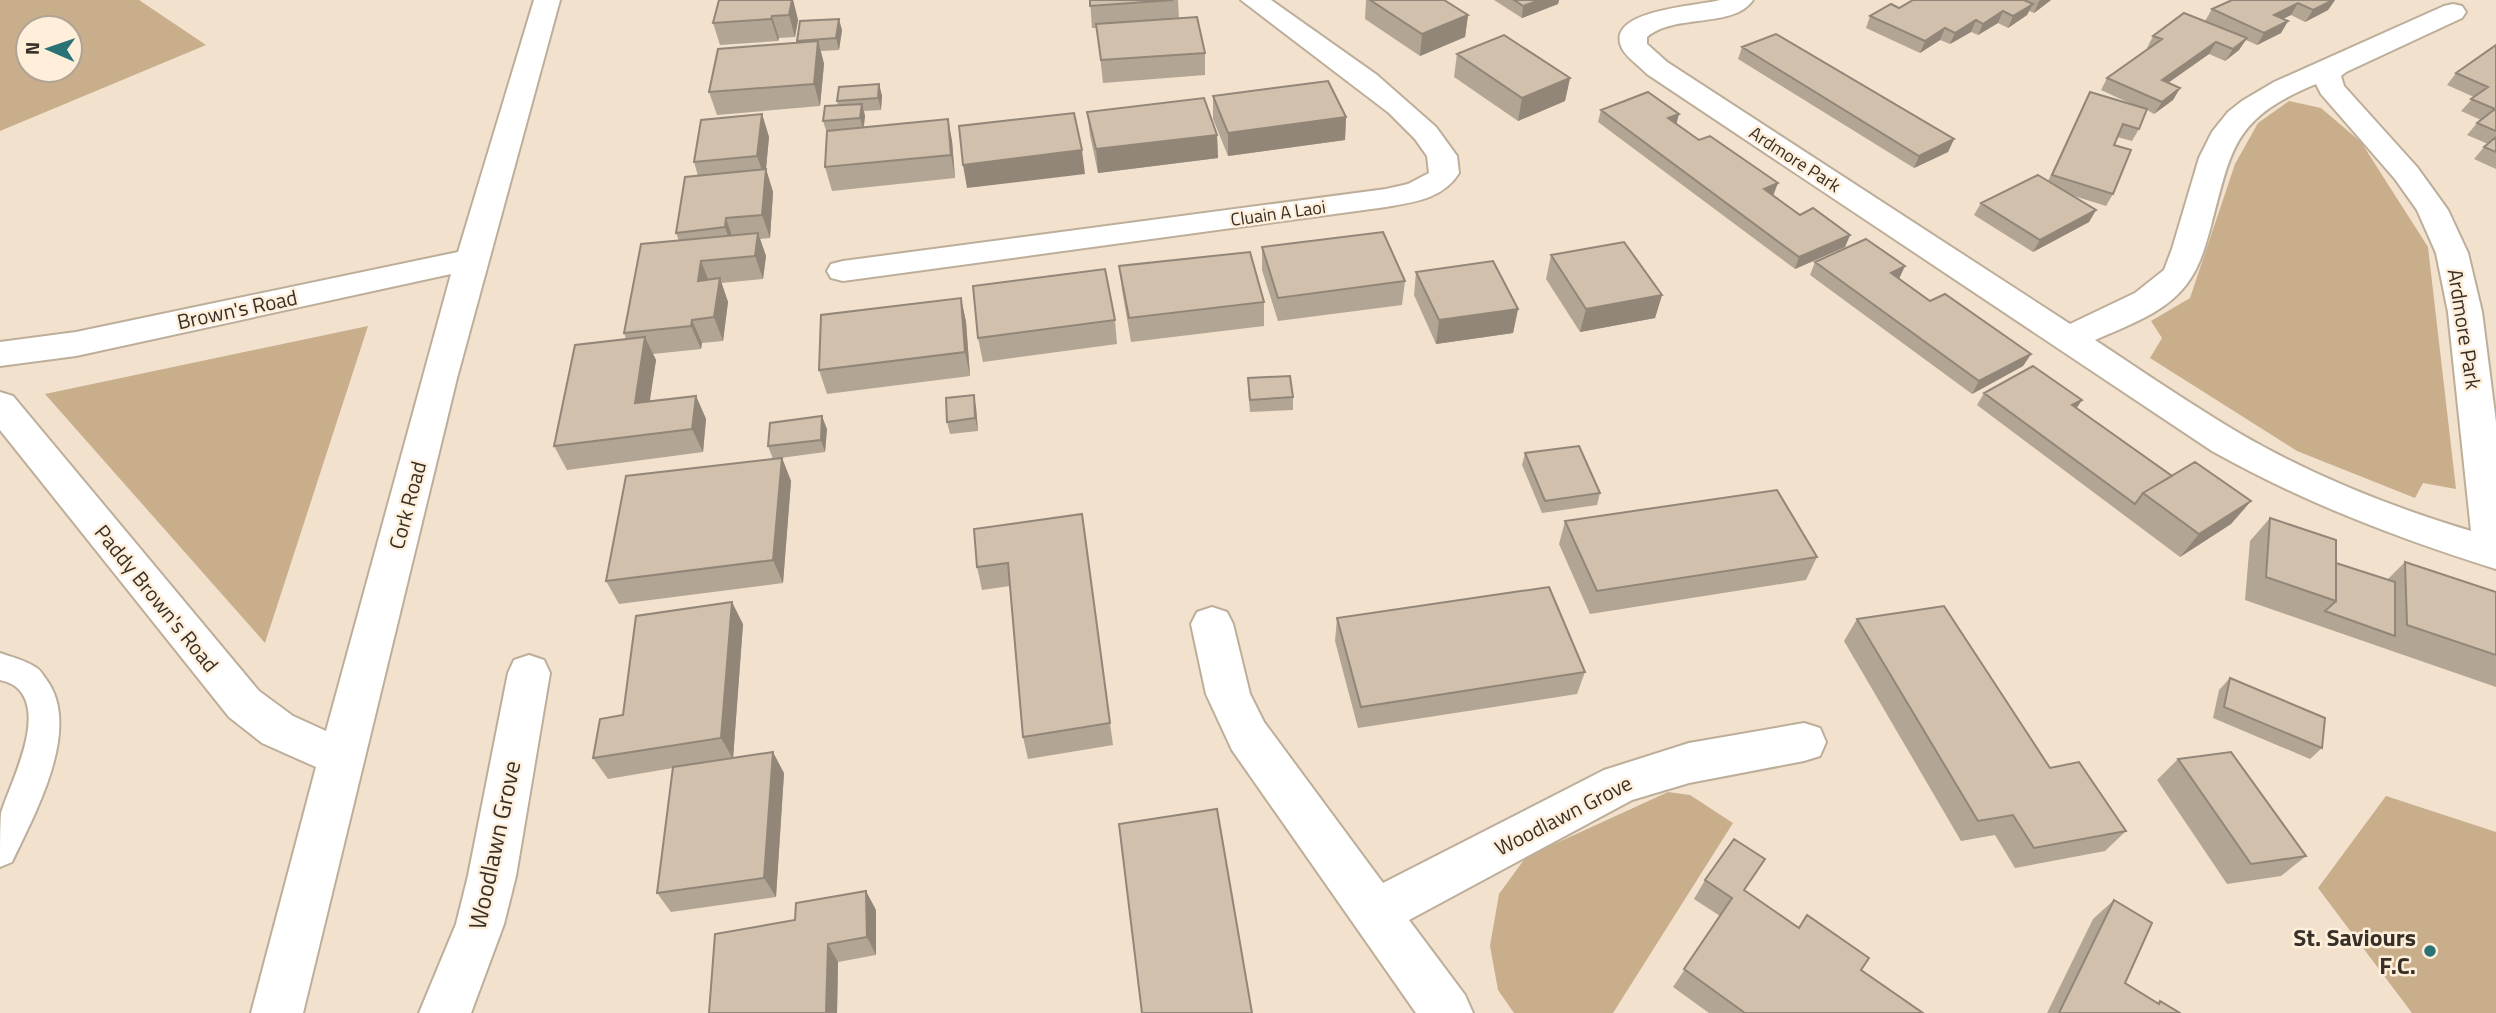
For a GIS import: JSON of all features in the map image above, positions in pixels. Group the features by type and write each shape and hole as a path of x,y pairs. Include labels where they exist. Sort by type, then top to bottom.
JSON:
{"street":[{"name":"Cork Road","path":"277,1013 341,756 472,259 547,0"},
{"name":"Cluain A Laoi","path":"843,271 1386,198 1426,187 1441,177 1445,171 1445,159 1427,132 1390,99 1254,0"},
{"name":"Ardmore Park","path":"1740,0 1727,6 1645,24 1633,35 1633,46 1657,68 2225,442 2295,481 2401,523 2495,554 2465,312 2452,253 2432,210 2413,182 2331,88 2327,75 2336,66"},
{"path":"2067,338 2134,307 2170,283 2186,256 2216,151 2230,127 2250,106 2453,12"},
{"name":"Brown's Road","path":"0,354 76,344 472,259"},
{"name":"Paddy Brown's Road","path":"0,405 244,704 265,723 287,736 341,756"},
{"path":"1212,624 1228,694 1248,736 1447,1013"},
{"name":"Woodlawn Grove","path":"445,1013 480,923 492,876 529,673"},
{"name":"Woodlawn Grove","path":"1374,913 1620,784 1689,763 1804,742"}],"lane":[{"path":"0,666 28,678 40,694 45,717 41,752 0,851"}],"shaded area":[{"path":"0,0 139,0 206,45 0,131"},
{"path":"2289,101 2321,108 2361,142 2428,247 2456,489 2423,483 2415,498 2297,451 2150,358 2162,338 2151,321 2190,298 2235,164 2258,123"},
{"path":"368,326 265,643 45,394"},
{"path":"1668,792 1690,795 1733,823 1613,1013 1514,1013 1498,990 1490,946 1499,894 1526,857"},
{"name":"St. Saviours F.C.","path":"2386,796 2496,832 2496,1013 2412,1013 2318,888"}],"building":[{"path":"719,0 792,0 789,15 713,23"},
{"path":"1090,0 1173,0 1090,6"},
{"path":"1370,0 1444,0 1468,15 1422,34"},
{"path":"1514,0 1540,0 1523,6"},
{"path":"1913,0 2024,0 2033,4 2013,16 2003,11 1983,24 1976,20 1955,33 1945,28 1925,41 1870,16 1891,4 1899,8"},
{"path":"2232,0 2333,0 2313,10 2298,3 2274,15 2288,21 2264,33 2212,9"},
{"path":"2184,13 2247,38 2233,49 2216,42 2162,80 2180,88 2162,102 2107,78 2162,39 2153,36"},
{"path":"1197,17 1205,53 1101,60 1096,24"},
{"path":"839,19 836,38 797,41 800,21"},
{"path":"1776,34 1954,139 1919,156 1742,47"},
{"path":"1504,35 1570,78 1522,98 1457,54"},
{"path":"818,41 814,84 709,92 718,49"},
{"path":"2496,45 2496,131 2477,123 2495,109 2471,99 2488,87 2456,73"},
{"path":"1328,81 1346,117 1228,133 1213,96"},
{"path":"879,84 878,98 837,101 839,87"},
{"path":"1648,92 1679,114 1668,118 1699,140 1710,136 1778,183 1764,189 1800,215 1813,208 1850,235 1799,257 1601,110"},
{"path":"2090,92 2147,109 2139,129 2123,124 2114,145 2131,150 2113,194 2052,175"},
{"path":"1204,98 1217,135 1096,149 1087,112"},
{"path":"862,104 860,118 823,121 825,106"},
{"path":"1074,113 1082,150 963,165 959,126"},
{"path":"762,114 757,156 694,162 701,120"},
{"path":"948,119 951,155 825,167 827,131"},
{"path":"2496,137 2496,152 2484,147"},
{"path":"766,169 762,215 726,218 725,227 676,233 685,177"},
{"path":"2038,175 2096,210 2040,240 1981,203"},
{"path":"1383,232 1405,281 1278,298 1262,247"},
{"path":"758,233 755,256 701,261 698,281 720,278 714,317 692,320 691,326 624,333 641,244"},
{"path":"1866,239 1905,266 1891,273 1930,301 1945,294 2031,354 1979,381 1815,262"},
{"path":"1624,242 1662,295 1586,309 1551,255"},
{"path":"1250,252 1264,302 1129,318 1119,266"},
{"path":"1493,261 1518,309 1439,320 1416,272"},
{"path":"1105,269 1115,320 978,338 973,286"},
{"path":"961,298 965,352 819,370 821,315"},
{"path":"645,337 635,403 696,396 692,429 554,446 575,345"},
{"path":"2033,366 2082,400 2072,405 2172,476 2143,493 2135,504 1984,393"},
{"path":"1290,376 1293,397 1250,400 1248,378"},
{"path":"974,395 975,418 947,422 946,398"},
{"path":"822,416 821,440 768,446 770,423"},
{"path":"1579,446 1600,493 1545,501 1525,453"},
{"path":"782,458 773,560 606,581 626,476"},
{"path":"2195,462 2251,501 2199,534 2143,493"},
{"path":"1777,490 1817,557 1597,591 1565,521"},
{"path":"1082,514 1110,723 1023,737 1008,563 977,567 974,529"},
{"path":"2270,518 2336,540 2336,601 2266,577"},
{"path":"2405,562 2496,592 2496,655 2407,625"},
{"path":"2336,563 2395,582 2395,636 2325,611 2336,601"},
{"path":"1549,587 1585,672 1361,707 1337,618"},
{"path":"732,602 721,738 593,758 600,719 623,715 636,616"},
{"path":"1944,606 2050,768 2079,762 2126,831 2034,848 2013,815 1978,821 1857,619"},
{"path":"2230,678 2325,718 2322,748 2224,707"},
{"path":"773,752 764,878 657,893 673,767"},
{"path":"2231,752 2306,856 2251,864 2178,759"},
{"path":"1217,809 1252,1013 1142,1013 1119,824"},
{"path":"1734,839 1765,859 1744,890 1799,928 1807,915 1869,958 1861,970 1923,1013 1745,1013 1684,969 1732,898 1705,880"},
{"path":"866,891 867,937 828,944 826,1013 709,1013 715,934 795,920 796,903"},
{"path":"2114,900 2152,923 2125,983 2159,1004 2160,1001 2180,1013 2059,1013"}],"place":[{"name":"St. Saviours F.C.","path":"2430,951"}]}
